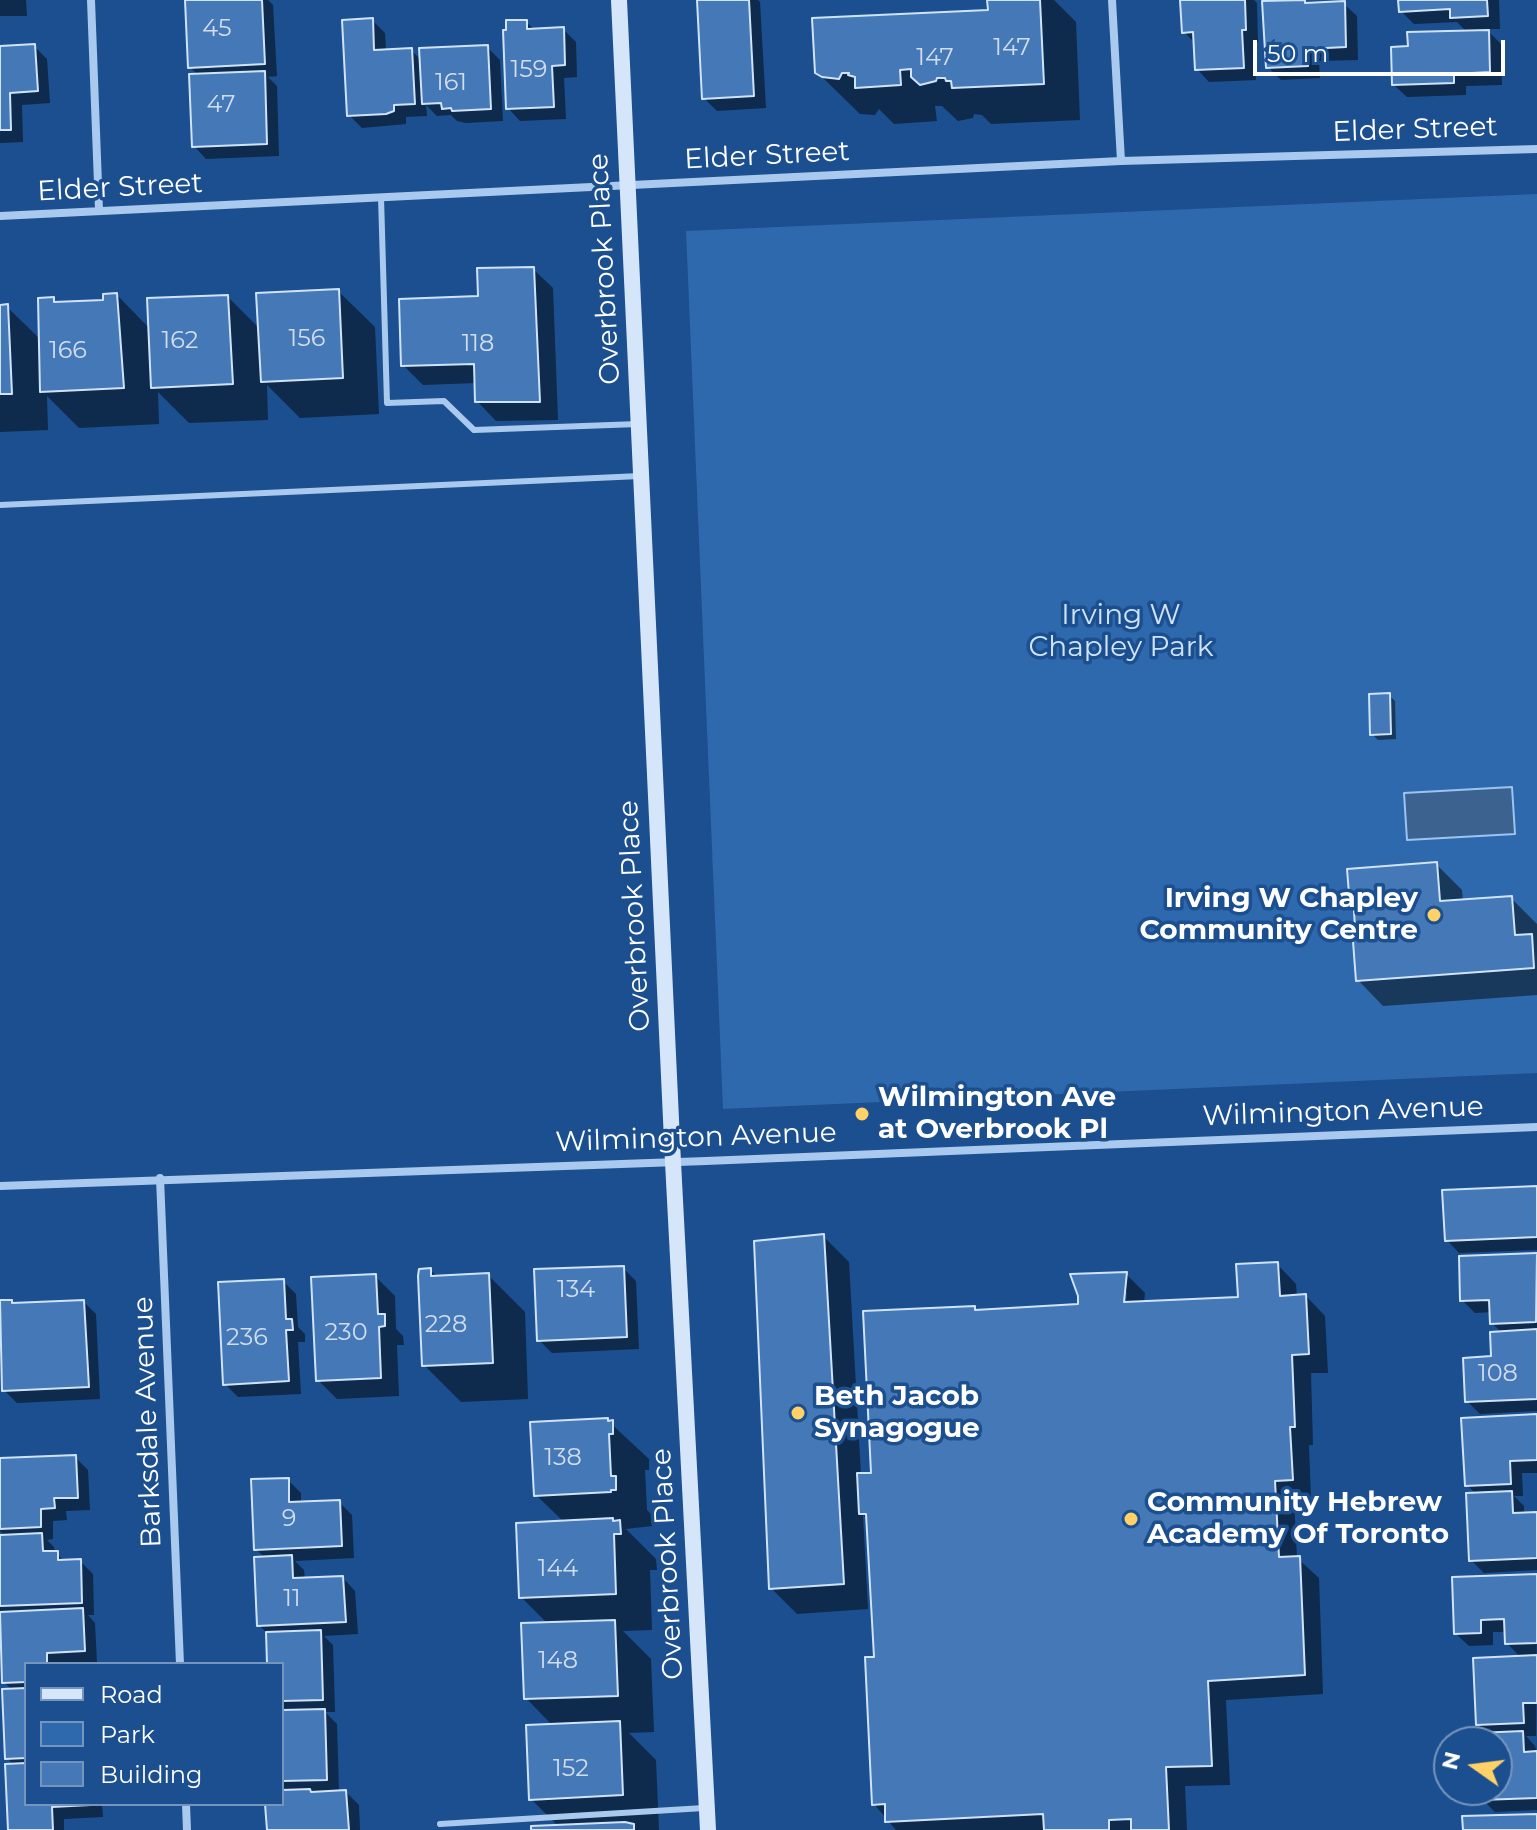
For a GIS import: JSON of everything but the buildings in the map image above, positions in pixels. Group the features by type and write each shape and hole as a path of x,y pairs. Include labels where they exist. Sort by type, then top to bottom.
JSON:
{"street":[{"path":"91,0 99,210"},
{"name":"Overbrook Place","path":"619,0 673,1162 708,1830"},
{"path":"1112,0 1121,161"},
{"name":"Elder Street","path":"0,216 1121,161 1537,149"},
{"name":"Wilmington Avenue","path":"0,1186 1537,1127"},
{"name":"Barksdale Avenue","path":"160,1178 180,1662"},
{"path":"186,1806 187,1830"}],"lane":[{"path":"381,197 387,403 444,401 474,430 639,424"},
{"path":"0,505 641,476"},
{"path":"440,1824 707,1808"}],"green space":[{"name":"Irving W Chapley Park","path":"1537,194 1537,1073 723,1109 686,231"}],"shaded area":[{"path":"1512,787 1515,834 1407,840 1404,793"}],"place":[{"name":"Irving W Chapley Community Centre","path":"1434,915"},
{"name":"Wilmington Ave at Overbrook Pl","path":"862,1114"},
{"name":"Beth Jacob Synagogue","path":"798,1413"},
{"name":"Community Hebrew Academy Of Toronto","path":"1131,1519"}]}
